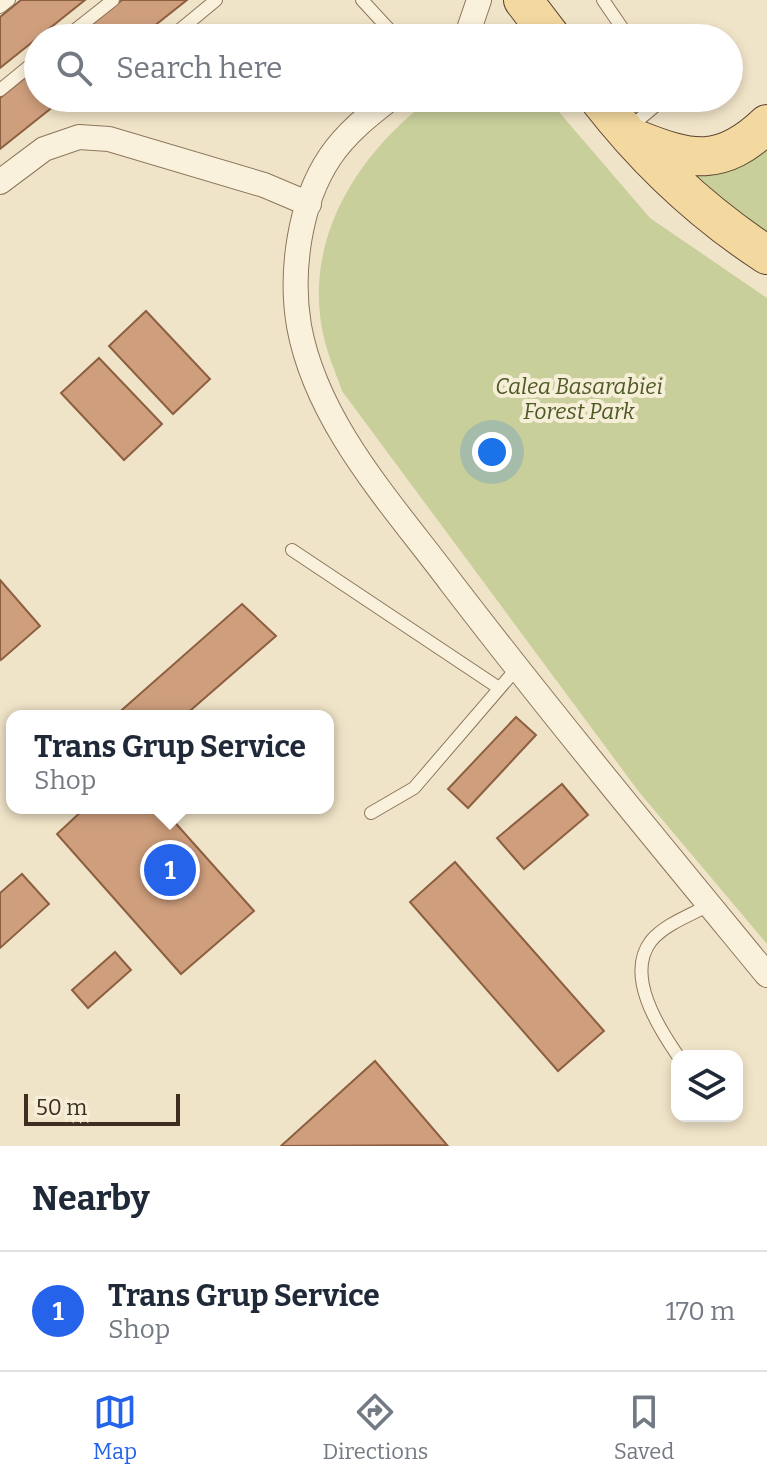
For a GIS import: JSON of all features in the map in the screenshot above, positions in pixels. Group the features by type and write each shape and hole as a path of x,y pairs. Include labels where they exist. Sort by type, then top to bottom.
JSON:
{"main road":[{"path":"523,0 541,24"},
{"path":"609,112 679,189 767,255"},
{"path":"626,133 682,157 722,154 752,138 767,124"}],"street":[{"path":"471,24 479,0"},
{"path":"373,112 359,123 329,158 309,204 300,237 295,288 300,327 320,393 333,420 404,520 517,668 767,975"},
{"path":"0,182 44,149 79,137 109,139 264,185 309,204"}],"lane":[{"path":"0,7 9,0"},
{"path":"83,24 113,0"},
{"path":"187,24 216,0"},
{"path":"362,0 384,24"},
{"path":"603,0 619,24"},
{"path":"0,90 24,70"},
{"path":"626,133 649,112"},
{"path":"292,550 499,688"},
{"path":"371,813 414,788 517,668"},
{"path":"674,1050 661,1032 646,993 641,965 650,943 663,930 709,905"}],"green space":[{"name":"Calea Basarabiei Forest Park","path":"415,112 559,112 650,218 767,298 767,944 639,792 342,391 324,338 319,302 321,268 328,234 341,203 359,173 380,145"},
{"path":"767,139 767,241 691,181 695,171"}],"building":[{"path":"21,0 85,0 55,24 24,24 24,49 0,68 0,17"},
{"path":"122,0 187,0 157,24 92,24"},
{"path":"24,78 24,112 46,112 0,149 0,98"},
{"path":"146,311 210,379 173,414 109,346"},
{"path":"99,358 162,424 124,460 61,393"},
{"path":"0,580 40,626 1,660 0,658"},
{"path":"242,604 276,636 191,710 122,710"},
{"path":"516,717 536,735 468,808 448,789"},
{"path":"562,784 588,815 524,869 497,838"},
{"path":"79,814 167,814 254,911 181,974 57,834"},
{"path":"455,862 604,1031 558,1071 410,902"},
{"path":"22,874 49,904 0,948 0,893"},
{"path":"115,952 131,970 88,1008 72,990"},
{"path":"375,1061 447,1145 281,1146"}],"place":[{"name":"Trans Grup Service","path":"170,870"}]}
